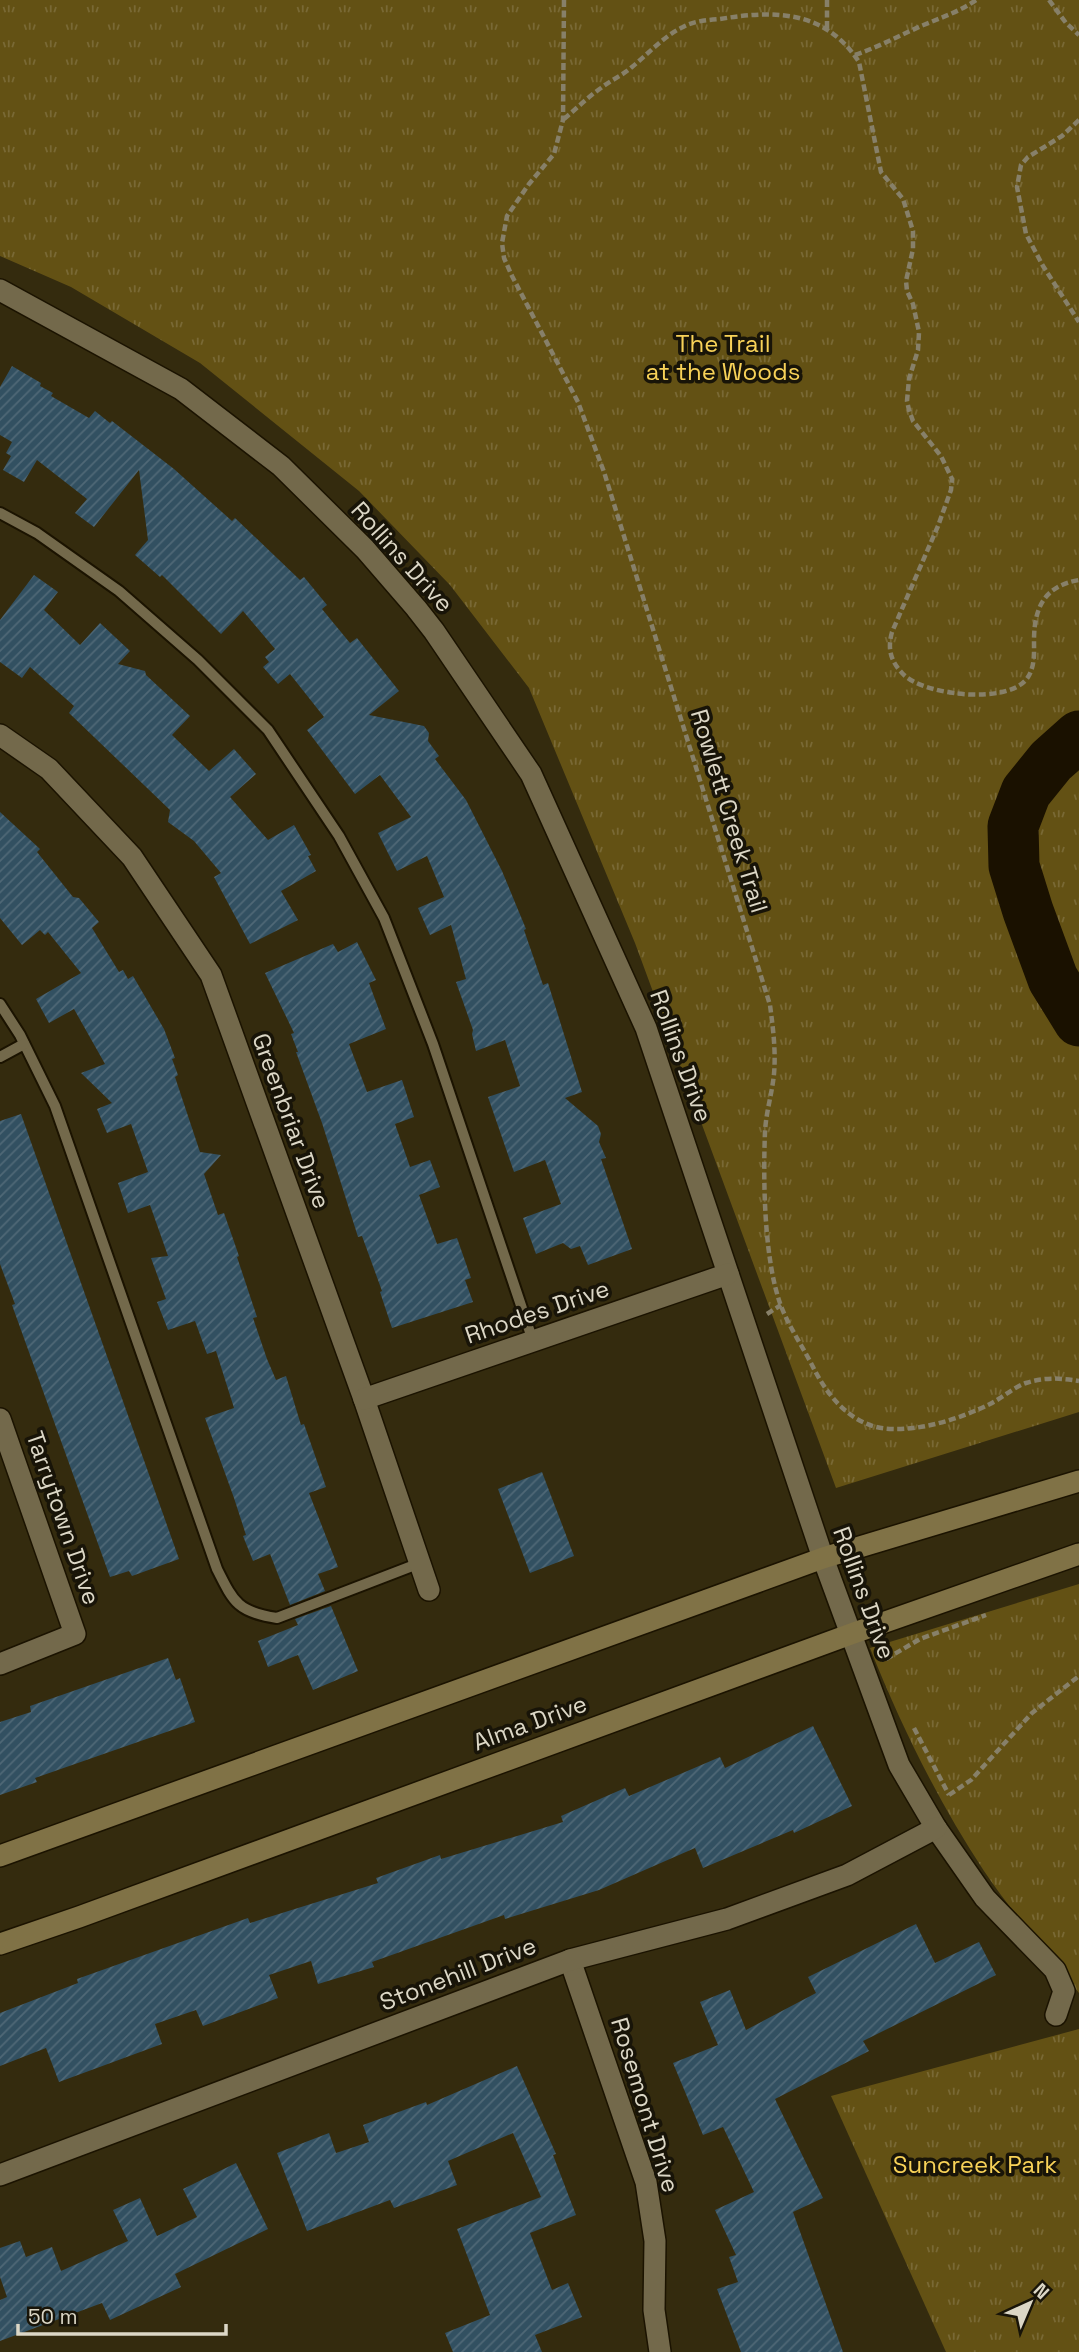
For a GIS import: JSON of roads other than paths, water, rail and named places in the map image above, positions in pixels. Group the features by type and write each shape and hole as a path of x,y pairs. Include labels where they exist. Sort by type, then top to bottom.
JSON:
{"main road":[{"path":"0,1856 823,1558 1079,1481"},
{"name":"Alma Drive","path":"0,1944 1079,1553"}],"street":[{"name":"Rollins Drive","path":"0,290 181,389 281,466 365,549 434,631 531,774 646,1028 823,1558 899,1765 930,1819 985,1898 1055,1970 1064,1991 1056,2015"},
{"name":"Greenbriar Drive","path":"0,735 49,769 132,857 211,975 364,1399 429,1590"},
{"name":"Rhodes Drive","path":"364,1399 728,1275"},
{"name":"Tarrytown Drive","path":"0,1419 75,1634 0,1664"},
{"name":"Stonehill Drive","path":"0,2175 570,1960 727,1919 847,1875 930,1819"},
{"name":"Rosemont Drive","path":"570,1960 646,2182 655,2241 654,2310 660,2352"}],"lane":[{"path":"0,513 37,533 119,591 198,660 268,730 339,836 384,918 428,1031 533,1341"},
{"path":"0,1004 24,1044 55,1106 217,1569 232,1600 254,1614 277,1618 419,1563"},
{"path":"0,1057 24,1044"}],"waterway":[{"path":"1079,736 1051,761 1026,792 1013,826 1014,866 1028,911 1053,979 1079,1021"}],"park label":[{"name":"The Trail at the Woods","path":"723,358"},
{"name":"Suncreek Park","path":"975,2165"}]}
